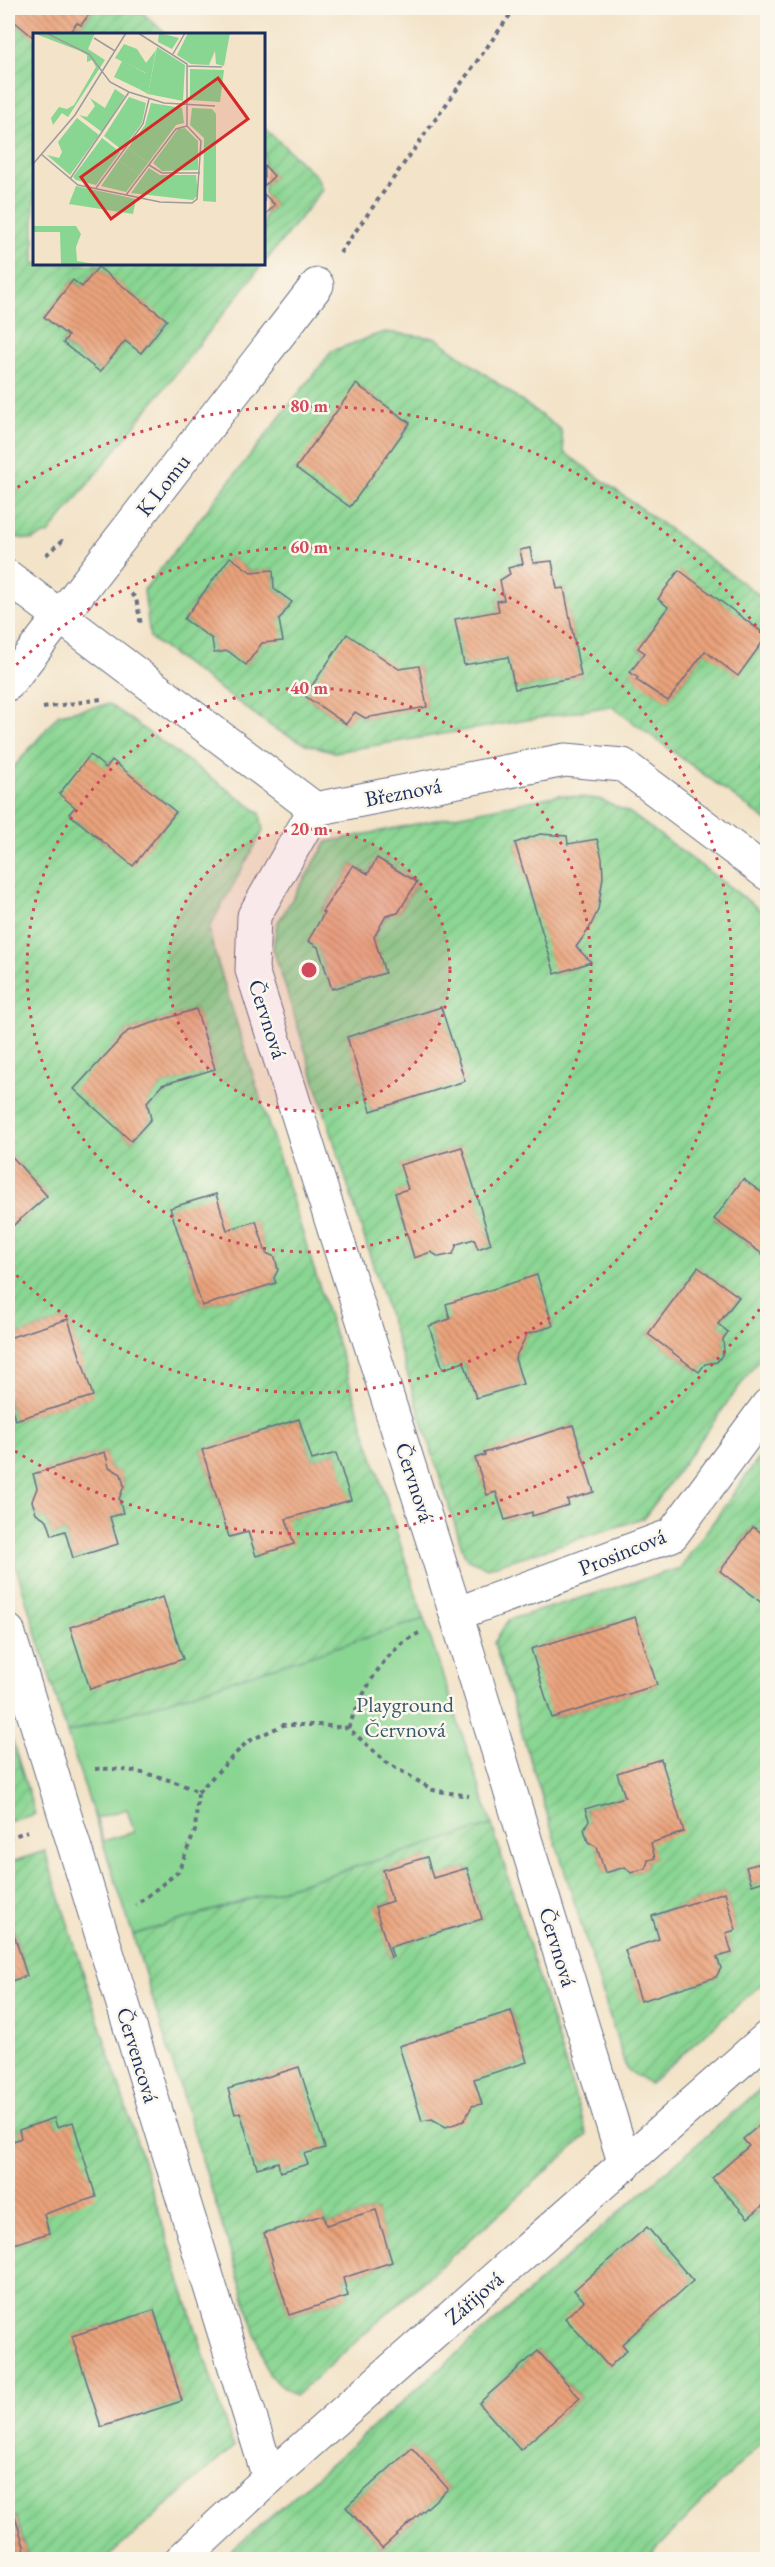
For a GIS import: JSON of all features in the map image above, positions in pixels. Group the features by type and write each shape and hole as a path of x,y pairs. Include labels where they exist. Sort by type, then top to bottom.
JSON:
{"street":[{"name":"K Lomu","path":"8,684 317,285"},
{"path":"8,577 315,809"},
{"name":"Březnová","path":"315,809 565,760 623,765 768,874"},
{"name":"Červnová","path":"315,809 254,916 252,970 456,1614 625,2165"},
{"name":"Prosincová","path":"456,1614 672,1535 768,1405"},
{"name":"Červencová","path":"8,1631 269,2478"},
{"name":"Zářijová","path":"181,2559 269,2478 768,2037"}],"path":[{"path":"317,285 515,8"},
{"path":"348,1728 361,1696 383,1663 408,1638 456,1614"},
{"path":"99,1926 130,1909 178,1872 195,1831 198,1792 248,1742 282,1725 348,1728 386,1762 433,1790 466,1796 510,1790"},
{"path":"53,1779 90,1769 113,1768 177,1781 198,1792"}],"green space":[{"path":"94,8 137,8 165,33 69,33 77,23 81,25"},
{"path":"8,16 33,37 33,266 261,266 49,533 32,540 8,536","holes":["98,267 167,321 141,353 125,341 100,372 63,344 68,336 44,317 73,280 82,287"]},
{"path":"266,129 317,177 322,190 266,260 266,214 275,205 266,196 266,184 274,176 266,167"},
{"path":"384,332 436,338 561,430 564,452 767,601 768,761 760,771 767,777 767,821 611,706 335,752 306,744 275,729 150,638 144,590 332,351","holes":["356,384 410,423 349,506","530,549 533,563 552,562 557,589 564,588 581,676 515,689 508,657 464,665 455,619 499,611 497,601 504,600 500,580 510,574 509,568 523,564 520,550","230,557 251,572 273,570 274,589 292,602 246,665 228,651 214,653 212,639 184,619","679,571 767,636 738,675 705,651 668,701 637,680 638,678 630,672 645,653 638,648 668,607","419,666 427,707 365,718 355,712 346,724 305,696"]},
{"path":"109,704 260,813 263,831 209,928 213,948 424,1619 67,1733 8,1541 8,1397 15,1420 92,1396 68,1319 8,1338 8,1245 13,1241 8,1235 8,1230 47,1196 8,1152 8,774 59,714","holes":["112,761 176,812 133,865 69,815","196,1009 215,1068 162,1085 147,1102 151,1119 131,1141 75,1089 128,1031","170,1208 227,1230 256,1221 266,1253 275,1258 278,1270 274,1278 276,1283 202,1306","299,1419 312,1460 336,1453 350,1500 286,1519 256,1556 248,1532 229,1537 202,1450","105,1452 109,1467 121,1474 124,1486 119,1499 123,1513 110,1517 118,1544 73,1558 65,1531 52,1535 47,1520 36,1513 37,1488 34,1474"]},
{"path":"559,795 599,799 630,813 767,915 767,1197 743,1179 714,1219 767,1258 767,1348 644,1518 487,1568 465,1557 273,948 277,924 327,842","holes":["540,834 567,836 568,844 596,839 602,871 601,896 592,919 576,947 591,962 556,974 515,843","377,859 417,882 399,912 386,916 374,937 384,973 332,989 318,947 324,913 322,911 353,865 368,874","441,1007 465,1081 371,1111 348,1036","461,1147 491,1244 478,1249 474,1239 457,1244 439,1257 431,1252 414,1257 395,1194 408,1189 401,1165","698,1267 739,1298 718,1324 728,1332 723,1339 724,1352 717,1362 705,1364 699,1372 648,1334","537,1275 553,1326 527,1334 515,1358 523,1384 476,1398 464,1362 442,1369 429,1326 450,1319","573,1425 594,1492 567,1500 568,1505 533,1516 532,1512 506,1520 496,1492 487,1494 475,1458 485,1453"]},
{"path":"767,1447 767,1537 753,1527 720,1571 763,1604 767,1615 767,1861 746,1868 752,1885 767,1880 767,1979 649,2084 626,2069 494,1643 508,1620 680,1568","holes":["635,1617 656,1685 553,1718 531,1649","617,1773 655,1857 648,1860 646,1868 632,1873 625,1867 605,1873 597,1847 584,1829 589,1820 585,1809 625,1797","725,1892 736,1929 726,1933 732,1953 717,1957 721,1968 716,1977 641,2000 625,1950 659,1939 652,1915"]},
{"name":"Playground Červnová","path":"424,1619 492,1825 133,1935 67,1733","holes":["127,1809 134,1832 103,1841 96,1818"]},
{"path":"8,1726 35,1814 8,1822"},
{"path":"492,1825 587,2135 295,2396 268,2374 133,1935","holes":["427,1857 433,1878 467,1868 482,1919 390,1947 393,1957 391,1958 376,1907 392,1901 383,1870","511,2011 527,2062 474,2079 481,2103 422,2121 399,2046","299,2067 324,2147 304,2154 307,2164 281,2172 278,2162 257,2168 240,2112 235,2113 228,2089","376,2210 392,2262 343,2278 348,2296 289,2315 264,2233 323,2215 326,2225"]},
{"path":"45,1851 233,2447 106,2559 28,2559 16,2516 8,2518 8,2223 14,2244 49,2233 44,2214 57,2127 54,2118 19,2130 21,2138 8,2143 8,1982 27,1976 8,1913 8,1863","holes":["154,2310 182,2401 101,2427 73,2336"]},
{"path":"765,2085 767,2088 767,2127 763,2122 744,2139 749,2146 712,2178 748,2218 767,2203 767,2437 646,2559 221,2560","holes":["646,2227 693,2281 622,2344 627,2351 609,2367 584,2301 575,2290","538,2351 580,2398 520,2450 479,2403","412,2448 448,2489 382,2548 346,2507"]}],"building":[{"path":"8,8 94,8 81,25 77,23 69,33 33,33 33,37 8,16"},
{"path":"266,167 274,176 266,184"},
{"path":"266,196 275,205 266,214"},
{"path":"98,267 167,320 141,353 125,341 100,372 63,343 68,336 44,317 73,280 82,287"},
{"path":"356,384 410,423 350,507 296,468"},
{"path":"530,548 533,563 552,561 557,589 564,588 581,676 515,689 508,657 464,665 455,619 499,611 497,601 504,600 500,580 510,574 508,568 523,564 520,550"},
{"path":"230,557 251,572 273,570 274,589 292,602 279,620 283,641 262,643 246,665 228,651 214,653 212,639 184,619"},
{"path":"679,570 767,636 738,676 705,651 668,701 636,680 638,678 630,672 645,653 638,648 668,607 658,599"},
{"path":"347,634 399,669 419,666 427,707 365,718 355,712 346,724 305,696"},
{"path":"90,755 106,768 112,760 176,812 133,866 69,814 75,807 59,794"},
{"path":"540,834 567,836 568,844 597,839 602,858 603,877 598,910 589,929 576,947 591,962 555,974 515,843"},
{"path":"377,858 417,882 398,913 386,916 374,937 385,973 332,989 318,947 308,941 324,913 322,912 353,865 368,874"},
{"path":"441,1007 465,1081 371,1111 347,1037"},
{"path":"196,1009 215,1069 162,1085 147,1102 151,1119 131,1141 74,1089 128,1031"},
{"path":"462,1147 491,1244 478,1249 474,1239 457,1244 453,1254 439,1257 431,1252 414,1258 395,1193 408,1189 400,1165"},
{"path":"8,1152 47,1196 8,1230"},
{"path":"743,1179 768,1197 768,1258 714,1219"},
{"path":"216,1194 227,1230 256,1221 266,1253 275,1257 278,1270 274,1278 276,1283 202,1306 170,1208"},
{"path":"698,1267 739,1297 718,1324 728,1332 723,1339 724,1352 717,1362 705,1364 699,1372 648,1334"},
{"path":"537,1275 553,1326 527,1334 515,1358 523,1384 476,1398 464,1362 443,1369 429,1326 450,1319 446,1304"},
{"path":"68,1319 93,1396 15,1420 8,1397 8,1338"},
{"path":"299,1419 312,1460 336,1453 351,1500 286,1519 294,1544 256,1556 248,1532 229,1537 202,1450"},
{"path":"573,1425 594,1492 567,1500 569,1505 532,1516 532,1512 505,1520 496,1492 487,1495 475,1458 485,1455 484,1453"},
{"path":"105,1452 109,1467 121,1474 124,1486 119,1499 123,1513 110,1517 118,1544 73,1558 65,1531 52,1535 47,1520 36,1513 32,1501 37,1488 33,1474"},
{"path":"753,1527 768,1537 768,1618 763,1604 720,1571"},
{"path":"163,1597 183,1659 90,1689 70,1627"},
{"path":"635,1617 657,1685 552,1718 531,1649"},
{"path":"661,1759 684,1832 651,1843 655,1858 648,1860 646,1868 631,1873 625,1867 605,1873 597,1847 588,1842 584,1829 589,1820 585,1809 625,1797 617,1773"},
{"path":"427,1857 433,1878 467,1868 482,1919 390,1947 393,1957 391,1958 375,1907 392,1901 383,1870"},
{"path":"768,1861 768,1880 752,1885 746,1867"},
{"path":"725,1892 736,1930 726,1933 732,1953 717,1957 721,1968 716,1977 641,2001 625,1950 659,1939 652,1916"},
{"path":"8,1915 27,1976 8,1982"},
{"path":"511,2011 527,2062 474,2079 482,2104 472,2106 464,2121 446,2127 432,2119 422,2121 399,2046"},
{"path":"299,2067 325,2148 304,2154 308,2164 280,2172 278,2162 257,2168 240,2112 235,2114 228,2089"},
{"path":"54,2118 57,2127 73,2122 96,2197 44,2214 49,2233 14,2244 8,2223 8,2143 21,2138 19,2130"},
{"path":"763,2122 768,2127 768,2201 748,2218 712,2178 749,2146 743,2139"},
{"path":"376,2210 392,2262 343,2278 348,2296 289,2315 264,2233 323,2215 326,2225"},
{"path":"647,2227 693,2281 622,2344 627,2350 609,2367 565,2318 584,2301 574,2290"},
{"path":"154,2310 182,2401 101,2427 72,2336"},
{"path":"538,2351 580,2398 520,2450 479,2403"},
{"path":"412,2448 448,2489 382,2548 346,2507"},
{"path":"15,2516 28,2560 8,2560 8,2518"}]}
